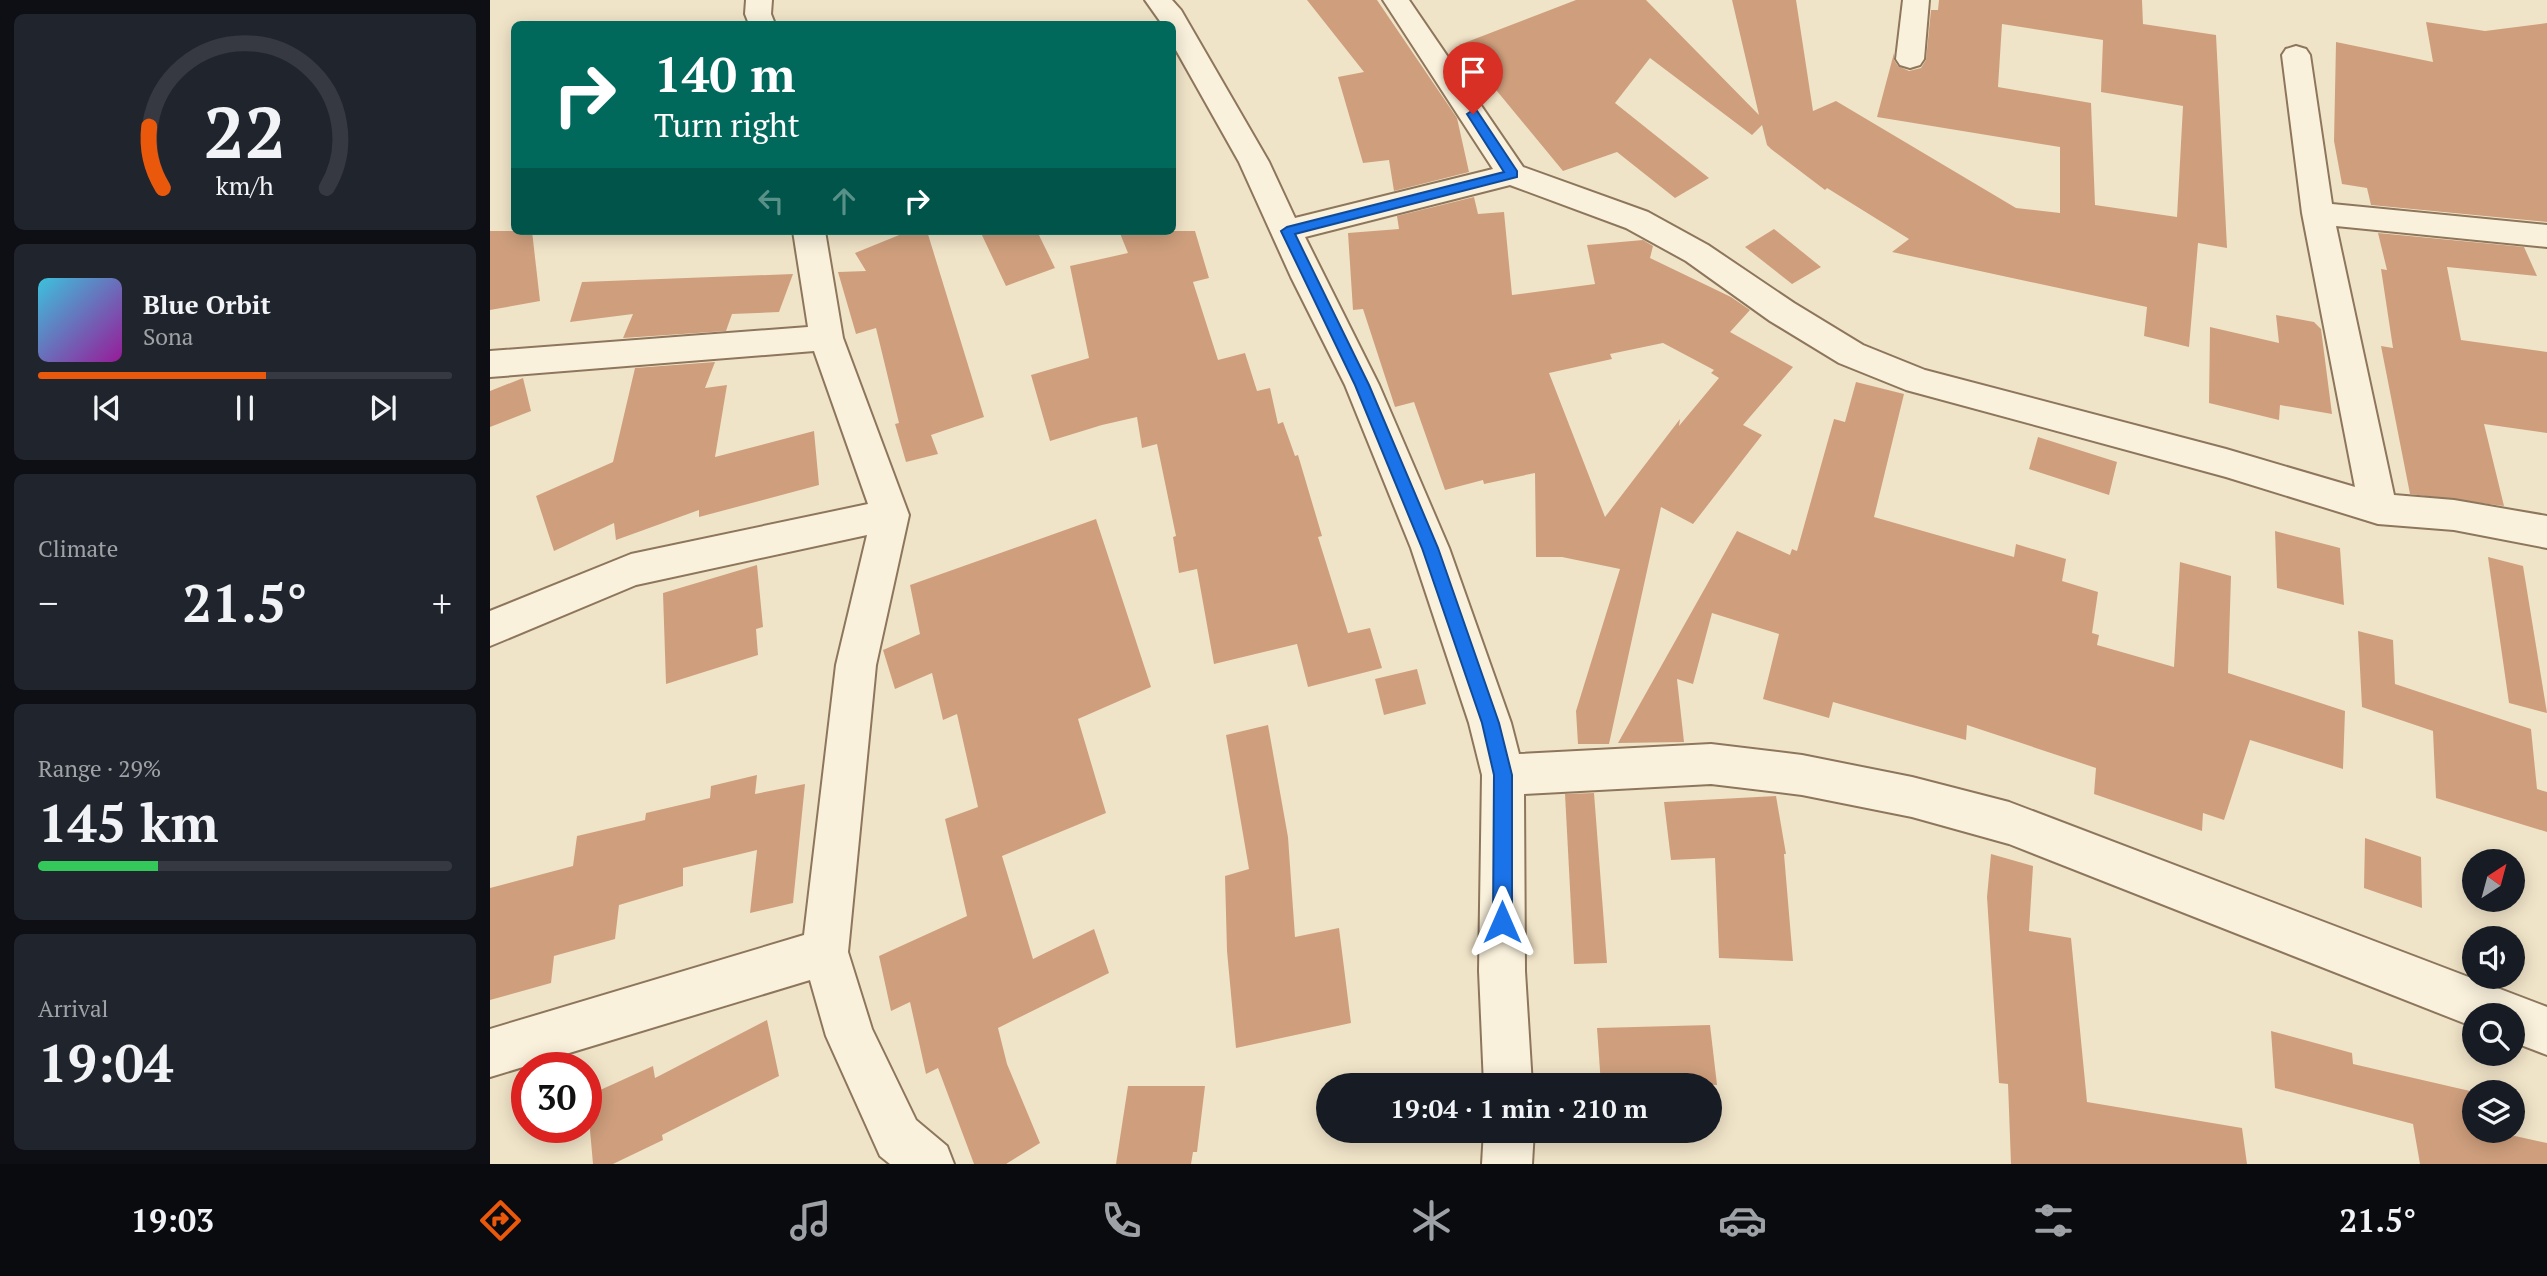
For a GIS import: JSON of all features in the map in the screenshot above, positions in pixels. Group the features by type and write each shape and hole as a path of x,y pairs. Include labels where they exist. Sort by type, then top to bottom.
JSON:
{"street":[{"path":"759,0 758,14 761,21"},
{"path":"1158,0 1174,21"},
{"path":"1396,0 1512,174"},
{"path":"1910,59 1916,0"},
{"path":"1176,25 1254,162 1362,385 1430,548 1490,723 1503,775 1502,971 1507,1073"},
{"path":"2296,55 2318,214 2378,509"},
{"path":"1287,231 1512,174 1637,220 1697,253 1782,312 1851,354 1918,382 2226,463 2378,509 2454,515 2547,532"},
{"path":"2318,214 2547,236"},
{"path":"809,235 826,338 890,515 856,665 825,952 850,1036 898,1138 929,1164"},
{"path":"490,364 826,338"},
{"path":"490,629 631,570 890,515"},
{"path":"1503,775 1711,764 1802,775 1912,797 2009,823 2474,1003"},
{"path":"490,1053 825,952"},
{"path":"2525,1023 2547,1031"},
{"path":"1507,1164 1508,1143"}],"building":[{"path":"1307,0 1377,0 1457,118 1469,172 1394,191 1389,160 1363,163 1338,77 1364,72"},
{"path":"1576,0 1646,0 1759,115 1732,0 1796,0 1813,111 1836,101 2016,208 2060,213 2060,147 1877,117 1894,53 1898,66 1909,71 1921,68 1926,60 1931,10 1938,10 1939,0 2142,0 2143,24 2216,35 2227,248 2198,243 2189,347 2144,336 2147,307 1892,252 1909,239 1827,188 1825,190 1771,149 1767,145 1762,125 1752,135 1650,58 1615,103 1709,178 1675,198 1617,152 1563,171 1459,45","holes":["2002,24 2103,40 2101,92 2183,106 2177,217 2095,205 2091,103 1998,87"]},
{"path":"2426,22 2485,31 2547,23 2547,222 2371,205 2367,188 2342,184 2334,141 2336,42 2433,62"},
{"path":"1474,197 1478,214 1504,212 1512,295 1595,284 1587,245 1643,240 1653,246 1650,258 1731,297 1750,310 1730,332 1793,367 1743,425 1762,435 1693,524 1661,507 1609,744 1578,744 1576,711 1620,569 1562,557 1536,557 1535,473 1484,484 1483,480 1445,490 1414,402 1395,407 1363,309 1353,310 1348,233 1399,229 1397,216","holes":["1663,343 1714,370 1711,373 1719,378 1679,426 1680,419 1605,517 1549,373 1612,359 1610,354"]},
{"path":"1774,229 1821,267 1792,284 1745,247"},
{"path":"490,231 532,235 540,301 490,310"},
{"path":"1176,231 1195,231 1209,278 1193,282 1218,360 1245,353 1257,391 1270,388 1278,424 1283,422 1295,456 1298,455 1322,536 1318,537 1348,633 1370,628 1382,668 1308,687 1297,644 1214,664 1197,569 1179,573 1173,537 1176,536 1157,444 1142,448 1137,417 1050,441 1031,375 1089,358 1070,266 1128,253 1121,235 1176,235"},
{"path":"2378,233 2524,247 2537,276 2447,267 2461,340 2547,352 2547,433 2484,424 2504,506 2410,494 2381,346 2393,348 2381,269 2387,270"},
{"path":"899,235 928,235 984,417 931,435 938,454 906,462 895,424 899,423 876,328 856,334 838,272 866,271 855,253"},
{"path":"982,235 1039,235 1055,268 1006,286"},
{"path":"793,274 779,312 732,314 726,331 623,338 633,314 570,322 582,282"},
{"path":"2276,315 2314,322 2321,329 2332,414 2280,405 2279,420 2209,403 2210,327 2279,343"},
{"path":"715,362 705,388 727,385 715,457 814,431 819,485 699,517 699,510 616,540 614,523 554,551 536,496 613,462 635,368"},
{"path":"523,378 531,411 490,427 490,391"},
{"path":"1856,382 1904,394 1874,517 2014,557 2016,544 2066,559 2062,581 2098,592 2092,633 2099,635 2097,645 2174,667 2180,562 2231,576 2228,673 2345,711 2343,769 2250,740 2224,820 2203,813 2202,831 2094,794 2096,768 1967,725 1966,740 1833,702 1829,718 1763,699 1779,634 1712,613 1693,684 1677,679 1684,742 1618,743 1737,531 1790,555 1792,549 1797,551 1834,419 1845,422"},
{"path":"2038,437 2117,462 2109,495 2029,469"},
{"path":"1096,519 1151,687 1078,719 1106,813 1002,856 1033,959 1094,929 1109,973 998,1028 1007,1064 1040,1143 1006,1164 974,1164 938,1068 926,1074 910,1002 891,1011 879,956 967,916 945,819 978,807 957,714 943,720 932,673 895,689 883,650 920,634 910,585"},
{"path":"2275,531 2340,548 2344,605 2277,588"},
{"path":"2488,557 2523,566 2547,713 2509,703"},
{"path":"757,565 763,627 756,629 758,655 666,684 663,593"},
{"path":"2358,631 2393,640 2395,684 2531,729 2537,789 2547,792 2547,832 2436,798 2433,731 2362,707"},
{"path":"1417,669 1426,704 1384,715 1375,679"},
{"path":"1268,725 1288,837 1295,937 1339,928 1351,1023 1236,1048 1227,951 1225,876 1249,869 1226,735"},
{"path":"757,775 755,794 805,784 793,903 750,913 757,850 683,868 683,886 619,905 615,939 554,956 551,983 490,1000 490,888 573,866 577,836 645,820 646,813 710,798 711,786"},
{"path":"1594,793 1607,963 1574,964 1565,794"},
{"path":"1776,796 1786,854 1793,961 1719,958 1715,858 1671,860 1664,802"},
{"path":"2365,838 2421,857 2422,908 2364,888"},
{"path":"1991,854 2033,866 2029,931 2071,938 2087,1102 2242,1128 2247,1164 2011,1164 2008,1084 1999,1083 1987,897"},
{"path":"767,1020 779,1076 662,1135 663,1140 613,1164 593,1164 591,1143 602,1143 602,1089 653,1066 655,1078"},
{"path":"1710,1025 1716,1073 1600,1073 1597,1028"},
{"path":"2271,1031 2352,1053 2353,1064 2462,1089 2462,1143 2525,1143 2525,1138 2547,1143 2547,1164 2420,1164 2413,1124 2275,1088"},
{"path":"1128,1086 1205,1086 1197,1152 1193,1152 1191,1164 1116,1164"}],"route":[{"path":"1473,114 1512,174 1287,231 1307,277 1362,385 1430,548 1490,723 1503,775 1502,922"}]}
